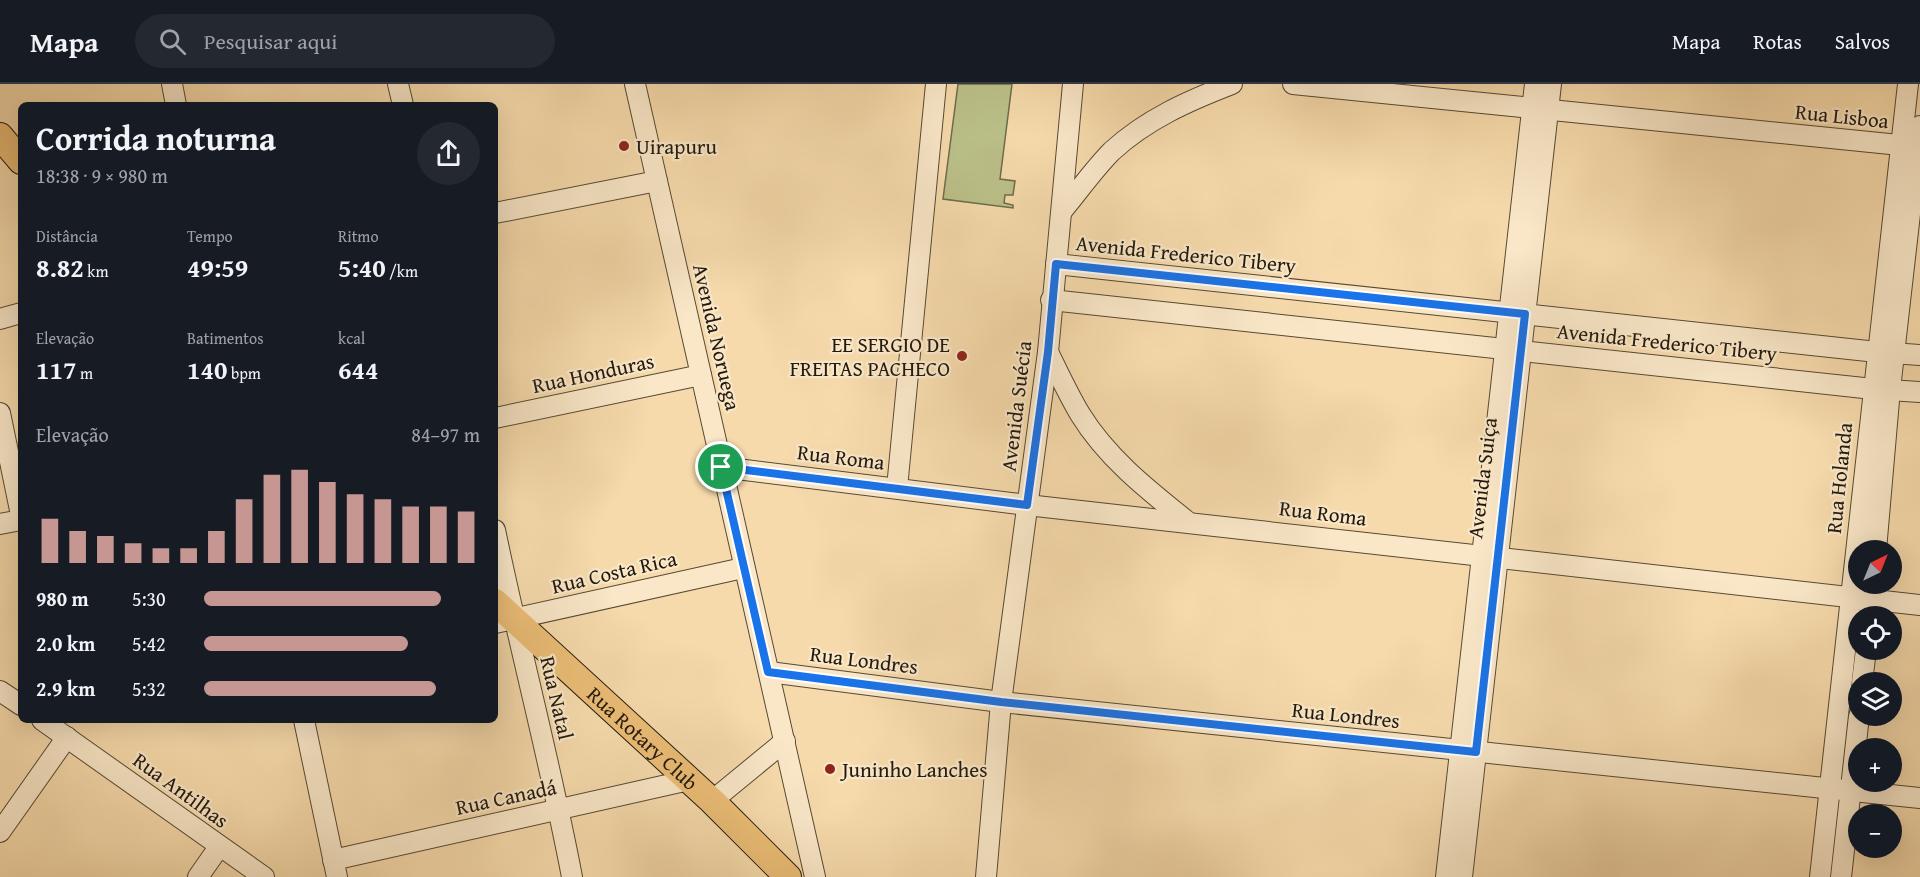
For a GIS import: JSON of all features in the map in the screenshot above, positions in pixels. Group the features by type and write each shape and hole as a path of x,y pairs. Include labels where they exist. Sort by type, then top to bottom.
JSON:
{"main road":[{"path":"0,136 18,157"},
{"name":"Rua Rotary Club","path":"504,622 689,780 788,877"}],"street":[{"path":"171,84 175,102"},
{"path":"398,84 402,102"},
{"name":"Avenida Noruega","path":"635,84 814,877"},
{"path":"897,488 936,84"},
{"name":"Avenida Suécia","path":"986,877 1001,702 1048,352 1051,300 1062,211 1073,84"},
{"path":"1062,211 1111,152 1143,126 1185,102 1232,84"},
{"name":"Rua Lisboa","path":"1293,84 1913,147"},
{"name":"Avenida Suiça","path":"1535,84 1540,109"},
{"name":"Avenida Suiça","path":"1446,877 1468,752 1540,109 1551,84"},
{"name":"Rua Holanda","path":"1908,84 1913,147"},
{"name":"Rua Holanda","path":"1820,877 1851,597 1882,389 1913,147 1920,126"},
{"path":"498,212 657,181"},
{"name":"Avenida Frederico Tibery","path":"1056,264 1920,355"},
{"name":"Avenida Frederico Tibery","path":"1051,300 1920,393"},
{"path":"0,319 18,315"},
{"path":"1048,352 1080,414 1111,455 1145,487 1188,522"},
{"name":"Rua Honduras","path":"498,417 701,375"},
{"name":"Rua Holanda","path":"1876,540 1882,389"},
{"path":"0,413 18,500"},
{"name":"Rua Roma","path":"721,467 1027,505 1920,605"},
{"path":"0,524 18,521"},
{"name":"Rua Natal","path":"498,561 504,622 559,810 572,877"},
{"name":"Rua Costa Rica","path":"504,622 743,568"},
{"name":"Rua Londres","path":"768,672 1001,702 1848,791"},
{"path":"0,691 18,703"},
{"name":"Rua Antilhas","path":"51,723 65,728 219,847 264,877"},
{"path":"305,723 335,868"},
{"path":"0,832 65,728"},
{"path":"712,801 785,741"},
{"name":"Avenida Suiça","path":"1462,877 1468,752"},
{"name":"Rua Canadá","path":"335,868 559,810 689,780"},
{"path":"1841,877 1851,792"},
{"name":"Rua Londres","path":"1861,792 1920,798"},
{"path":"198,877 219,847"},
{"path":"814,877 820,877"}],"green space":[{"path":"958,84 1012,84 1000,179 1015,181 1013,195 1005,195 1004,203 1013,205 1013,208 943,199"}],"place":[{"name":"Uirapuru","path":"624,146"},
{"name":"EE SERGIO DE FREITAS PACHECO","path":"962,356"},
{"name":"Juninho Lanches","path":"830,769"}],"route":[{"path":"1056,264 1525,314 1476,752 1001,702 768,672 721,467 1027,505 1048,352 1056,264"}]}
